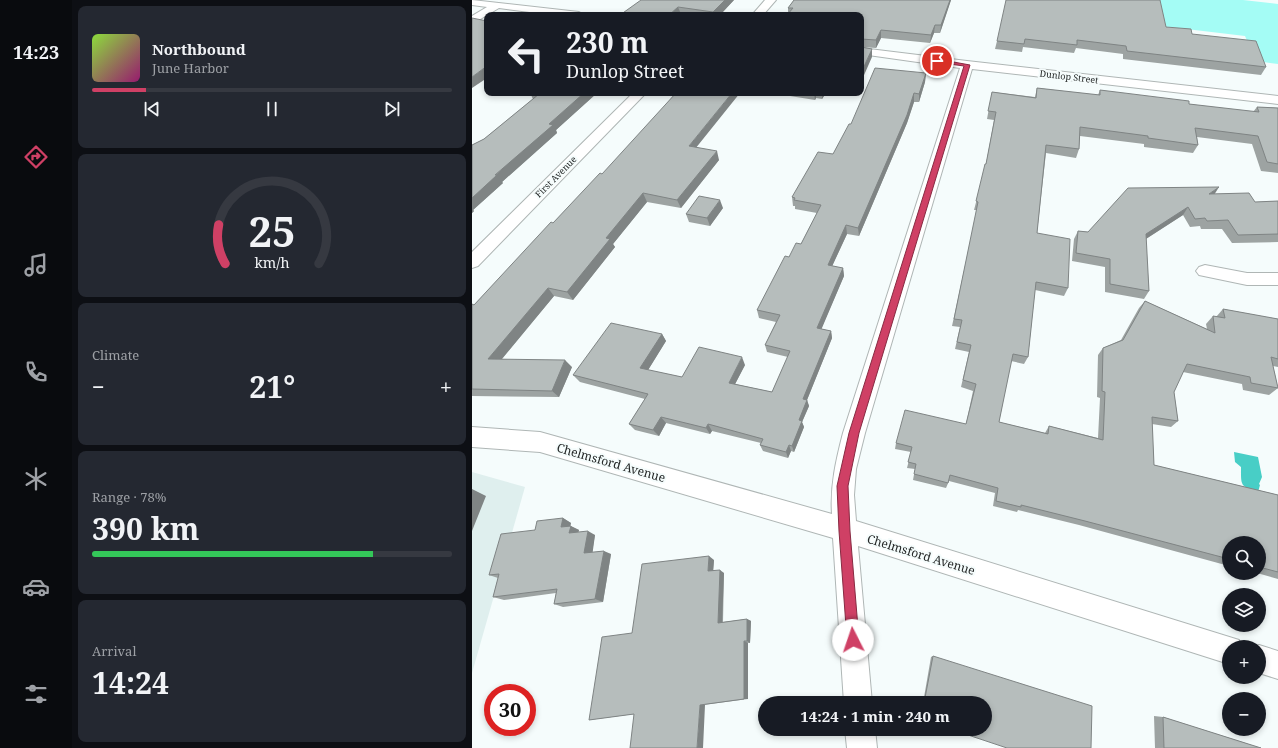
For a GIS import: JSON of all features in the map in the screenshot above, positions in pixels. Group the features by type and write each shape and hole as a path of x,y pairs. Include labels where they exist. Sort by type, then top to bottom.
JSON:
{"street":[{"path":"518,7 530,0"},
{"path":"760,12 770,0"},
{"path":"472,2 556,12"},
{"path":"486,12 497,5"},
{"path":"472,21 484,13"},
{"name":"Dunlop Street","path":"864,51 967,65 1278,100"},
{"path":"857,696 844,531 843,486 854,433 967,65"},
{"name":"First Avenue","path":"472,262 637,96"},
{"path":"1205,271 1247,280 1278,279"},
{"name":"Chelmsford Avenue","path":"472,437 540,442 844,531 1222,648"},
{"path":"1266,661 1278,665"},
{"path":"861,736 862,748"}],"shaded area":[{"path":"1157,0 1243,0 1278,4 1278,64 1256,61 1245,36 1161,26"},
{"path":"1234,452 1258,457 1262,477 1258,492 1243,484 1241,478 1241,467 1235,462"},
{"path":"472,472 525,487 472,673"}],"building":[{"path":"641,0 725,0 713,12 678,7 672,12 624,12"},
{"path":"794,0 950,0 941,25 935,25 931,35 881,30 876,40 864,39 864,12 790,12 793,8 788,8"},
{"path":"1006,0 1160,0 1166,27 1191,29 1192,34 1256,41 1266,67 1127,51 1126,46 1077,40 1077,45 1025,39 1024,44 997,41"},
{"path":"472,18 484,20 484,68 472,77"},
{"path":"864,48 872,49 864,66"},
{"path":"875,68 926,73 919,94 914,93 907,115 858,228 846,225 828,265 843,268 817,328 831,331 803,399 807,400 799,420 802,421 792,446 789,445 786,452 760,445 763,439 708,424 706,428 661,417 653,430 629,424 648,394 573,375 611,323 662,334 640,368 682,377 699,347 742,357 729,383 772,392 790,351 765,345 780,315 757,310 785,256 789,257 796,243 801,244 821,205 794,200 795,198 792,197 818,152 833,154 849,124 851,124"},
{"path":"1037,88 1100,95 1100,90 1189,101 1189,104 1259,112 1257,107 1278,108 1278,164 1267,162 1258,136 1195,128 1198,145 1148,138 1148,136 1080,127 1079,149 1046,145 1037,233 1070,239 1068,288 1036,282 1028,357 1013,354 999,422 1048,434 1049,426 1103,440 1105,392 1102,391 1103,348 1123,340 1145,301 1215,333 1213,316 1225,318 1223,309 1278,319 1278,359 1271,357 1278,388 1251,383 1250,377 1187,364 1174,392 1178,421 1152,417 1154,465 1278,495 1278,572 1266,569 1266,536 1222,536 1222,557 1021,505 1021,507 996,501 998,488 950,475 948,483 914,474 916,464 908,462 912,447 896,443 905,410 966,424 976,384 963,380 971,345 957,342 962,320 954,319 978,202 976,201 986,164 996,112 988,111 992,92 1036,98"},
{"path":"537,96 581,96 549,124 553,125 495,175 497,175 472,198 472,145 484,139"},
{"path":"673,96 730,96 689,146 717,151 677,200 643,193 606,238 610,239 567,292 548,288 488,359 565,360 552,391 472,389 472,304 474,305 551,222 553,223 600,173 602,174"},
{"path":"1219,187 1209,194 1249,193 1255,202 1278,201 1278,234 1238,235 1228,220 1207,221 1205,218 1195,219 1188,207 1146,234 1149,291 1110,284 1110,259 1076,253 1078,231 1088,232 1128,188"},
{"path":"699,196 720,200 707,218 686,214"},
{"path":"563,518 561,527 571,526 569,533 588,531 584,553 604,551 595,599 554,604 557,589 493,597 499,574 489,575 501,534 535,530 537,521"},
{"path":"709,556 708,571 720,570 718,623 747,619 747,641 744,641 744,699 700,705 697,748 630,748 634,714 589,720 602,637 632,633 642,564"},
{"path":"933,656 1092,706 1091,748 1007,748 971,736 992,736 992,696 925,696"},
{"path":"1163,717 1261,748 1164,748"}],"route":[{"path":"853,640 842,495 845,469 854,433 967,65 937,61"}]}
